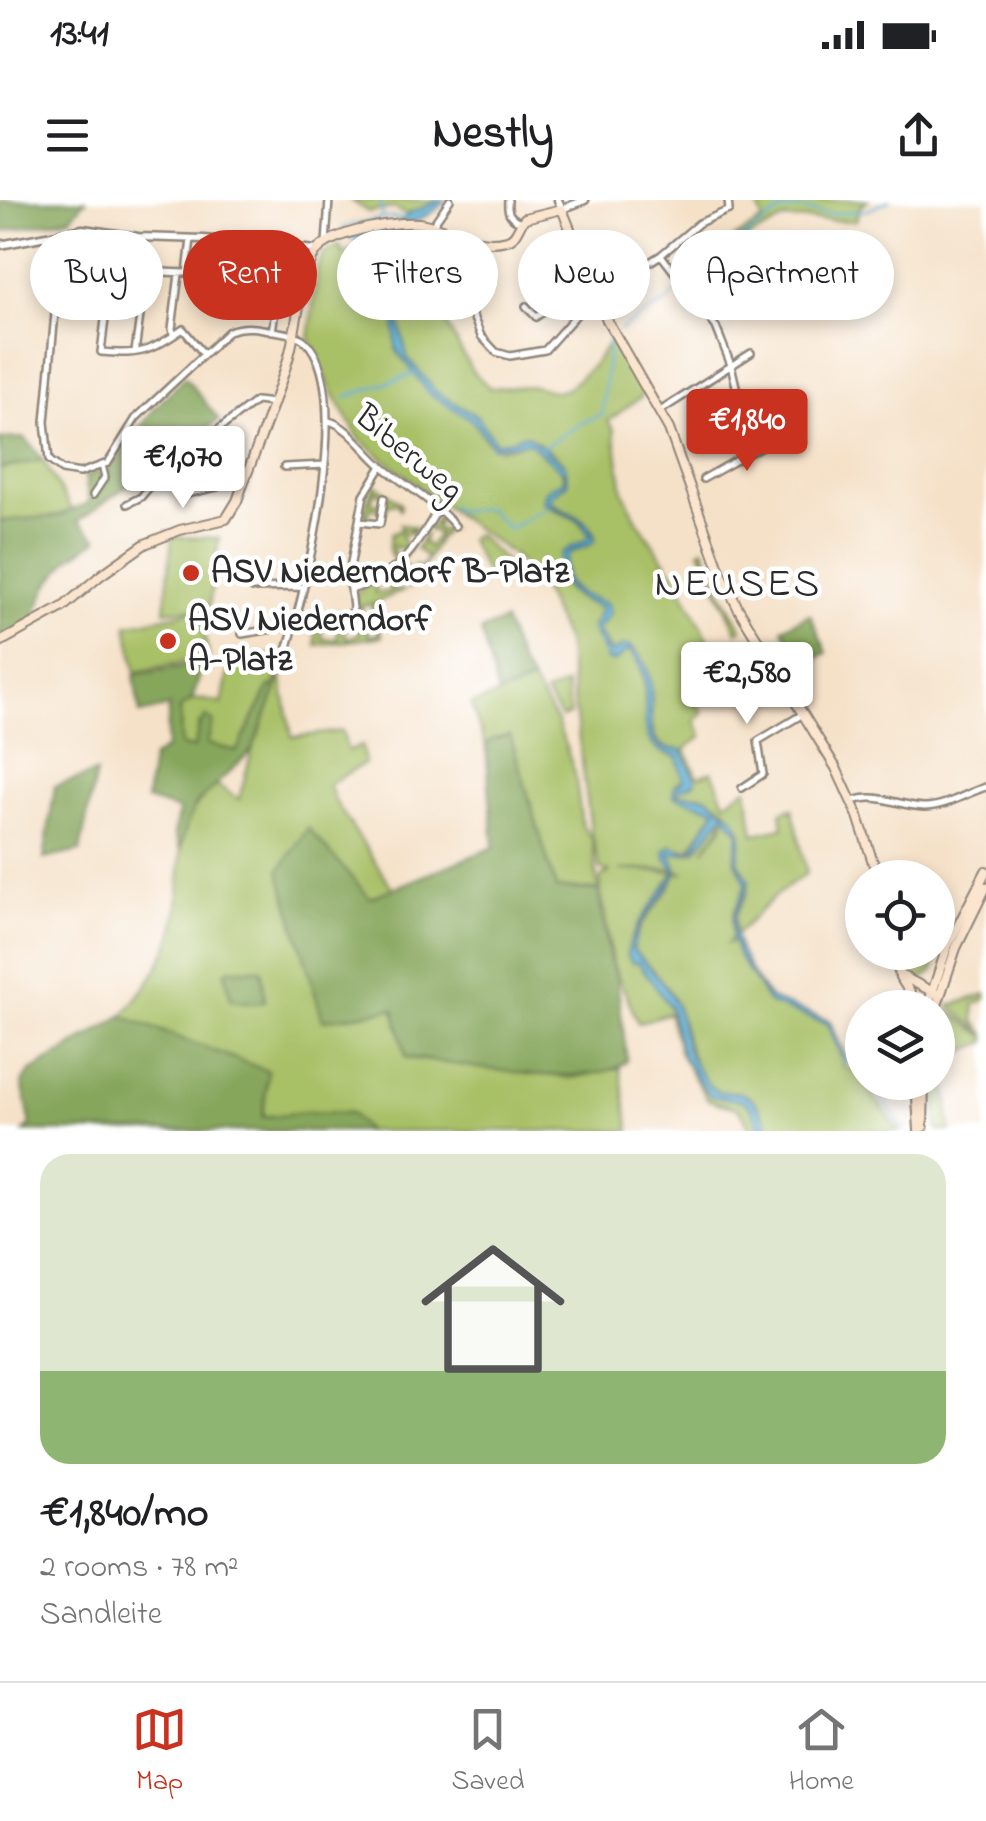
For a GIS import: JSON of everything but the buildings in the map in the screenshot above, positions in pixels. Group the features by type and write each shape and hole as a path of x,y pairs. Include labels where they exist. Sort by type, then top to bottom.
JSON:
{"main road":[{"path":"498,239 508,240 516,235 520,222 560,204 570,230"},
{"path":"317,249 344,235 373,228 406,223 439,230"},
{"path":"0,642 63,607 145,544 180,530 226,519 237,501 273,403 297,320"},
{"path":"606,320 660,411 738,608 852,800 872,860"},
{"path":"934,990 951,937 986,871"},
{"path":"935,990 986,887"},
{"path":"899,970 913,990"},
{"path":"909,984 937,972"},
{"path":"909,984 923,990"},
{"path":"918,1100 921,1131"},
{"path":"921,1131 923,1100"}],"street":[{"path":"326,243 329,200"},
{"path":"427,225 450,200"},
{"path":"508,200 510,215 520,222"},
{"path":"560,204 585,200"},
{"path":"650,261 699,223 728,210 728,200"},
{"path":"0,245 84,229 183,239"},
{"path":"661,254 716,327 732,365 751,450"},
{"path":"163,273 183,274"},
{"path":"174,335 179,274"},
{"path":"54,320 45,422 50,460 62,470 80,473 108,462 136,418 223,334 237,328 272,331 304,341 315,357 326,392 329,422 325,466 288,647"},
{"path":"105,320 101,352 135,352 166,344 182,329 203,353"},
{"path":"135,352 139,320"},
{"path":"272,331 274,320"},
{"path":"475,320 481,336 496,352 510,356 545,350 572,320"},
{"path":"660,411 752,353"},
{"path":"127,504 141,497 160,474 256,401 273,403"},
{"name":"Biberweg","path":"329,422 339,424 382,466 439,508 455,526"},
{"path":"703,479 774,439"},
{"path":"93,494 105,477 102,465"},
{"path":"284,467 325,466"},
{"path":"242,634 346,620 353,608 349,573 364,494 382,466"},
{"path":"160,474 188,494 218,487"},
{"path":"359,522 380,524 384,498"},
{"path":"351,590 398,568 439,508"},
{"path":"252,588 302,586"},
{"path":"742,788 763,774 758,741 804,714"},
{"path":"852,800 874,796 912,806 932,806 986,788"}],"green space":[{"path":"0,200 86,200 70,218 0,232"},
{"path":"351,200 441,200 406,215 394,208 368,212"},
{"path":"868,200 859,208 856,221 785,219 764,230 747,230 763,220 756,201"},
{"path":"337,246 337,320 395,320 398,354 426,389 473,421 487,441 500,449 528,442 561,468 564,480 544,493 547,506 579,521 590,536 583,544 566,550 560,573 562,581 572,594 601,608 592,626 602,647 615,661 626,651 632,652 644,684 651,742 660,751 676,756 684,780 677,783 674,796 716,809 689,850 668,847 675,871 620,870 674,872 635,932 627,955 632,962 638,962 660,989 703,1087 716,1095 746,1102 762,1131 751,1131 738,1109 707,1099 680,1054 669,1013 638,1023 612,962 600,884 601,877 609,872 600,869 591,830 566,642 542,588 512,554 360,440 331,390 309,338 311,320 317,320 317,274 324,253"},
{"path":"399,320 444,320 472,371 490,388 535,386 556,392 567,389 593,365 611,340 643,392 608,421 614,430 623,491 638,522 676,577 713,649 689,660 694,696 703,713 695,721 702,736 685,749 698,777 712,771 725,802 747,788 754,834 783,828 781,812 792,808 807,873 775,896 735,936 735,916 749,880 738,861 742,834 725,808 702,795 677,794 694,783 673,749 656,739 646,667 632,647 612,653 597,630 610,613 608,605 568,583 565,565 569,553 593,543 595,535 584,521 550,500 566,485 562,461 522,435 496,443 477,416 436,392 407,357"},
{"path":"185,377 219,420 78,521 98,539 69,559 48,585 31,624 0,639 0,521 59,516 89,503 85,476 111,468 154,409"},
{"path":"25,438 43,460 0,469 0,439"},
{"path":"43,460 72,511 42,519 0,521 0,469"},
{"path":"374,484 401,503 400,511 398,504 383,508 385,497 375,491 371,502 383,501 381,512 371,507 368,517 376,521 365,519 363,511"},
{"path":"440,515 446,521 435,523 438,531 451,528 438,540 409,588 409,581 405,581 400,570 405,566 409,569 404,574 413,581 418,573 415,565 421,568 427,557 416,549 426,533 423,542 428,547 438,535 428,529"},
{"path":"400,524 417,528 409,530 418,535 402,533 404,545 412,546 407,546 409,551 394,546 393,556 406,555 396,566 389,550 391,534 402,529"},
{"path":"475,534 509,564 488,578 469,539"},
{"name":"ASV Niederndorf B-Platz","path":"172,537 219,538 209,608 165,611"},
{"path":"704,548 742,629 737,632 700,550"},
{"path":"396,573 399,577 391,582 393,591 405,590 374,603 382,637 316,645 315,626 332,624 321,630 323,639 338,639 337,623 350,621 354,625 343,628 347,639 359,634 359,626 367,628 368,635 378,635 377,620 361,623 355,616 356,610 362,609 363,619 373,617 371,604 356,607 356,596 377,582 375,593 389,592 388,577"},
{"name":"ASV Niederndorf A-Platz","path":"199,610 209,657 136,672 127,625"},
{"path":"810,614 827,653 800,666 783,628"},
{"path":"504,621 532,682 498,695 481,631"},
{"path":"284,655 274,688 269,687 237,751 207,744 199,725 194,748 181,746 180,709 194,700 222,704 231,657"},
{"path":"204,662 192,700 180,709 181,746 194,748 206,717 213,721 207,744 237,751 270,686 277,689 252,750 196,804 180,850 174,834 179,810 146,800 152,759 166,748 169,707 140,714 134,675"},
{"path":"281,676 292,737 342,731 348,751 362,746 365,763 329,784 336,803 393,889 370,898 407,1058 571,1078 620,1068 630,1131 367,1131 351,1113 306,1112 263,1117 122,1016 149,981 170,942 177,914 182,844 191,814 217,785 239,799 252,750"},
{"path":"532,682 557,722 575,773 582,825 592,839 598,890 556,888 510,735 491,740 486,746 471,705"},
{"path":"566,685 570,715 561,718 545,693"},
{"path":"510,735 556,888 598,890 617,980 627,1061 609,1070 584,1075 521,1073 406,1057 394,1009 323,1020 279,871 308,828 370,898 494,847 486,746 491,740"},
{"path":"96,773 80,851 44,859 55,786"},
{"path":"726,814 739,833 735,859 746,884 733,914 732,938 728,943 733,941 770,1004 828,1024 845,1062 845,1100 876,1100 900,1131 771,1131 748,1098 736,1092 716,1091 698,1071 673,998 633,951 639,930 676,873 685,873 677,871 670,854 696,851 722,817 720,828 703,851 722,829"},
{"path":"262,969 265,1001 231,1000 225,972"},
{"path":"905,970 933,970 921,980 907,976"},
{"path":"986,994 986,999 975,1004 974,1020 986,1035 955,1011 955,1004"},
{"path":"122,1016 268,1071 263,1117 306,1112 351,1113 367,1131 24,1131 31,1125 22,1083 30,1072"},
{"path":"955,1016 986,1037 986,1042 955,1055"},
{"path":"937,1100 948,1100 951,1131 938,1131"}],"water":[{"path":"446,200 402,230 393,230 408,214"},
{"path":"395,320 399,320 407,357 436,392 477,416 496,443 527,435 565,465 568,482 550,500 580,518 595,538 593,543 569,553 565,565 568,583 608,605 610,613 597,630 607,650 612,653 629,646 648,670 653,736 663,747 682,750 695,778 695,783 677,794 706,796 734,818 742,834 738,861 749,880 734,925 745,961 773,1000 830,1021 844,1061 828,1024 770,1004 739,957 732,938 732,920 746,884 735,859 739,833 724,814 695,848 680,854 670,853 677,869 673,880 639,928 633,950 672,998 687,1048 708,1084 718,1091 751,1098 771,1131 762,1131 744,1101 711,1096 703,1087 682,1056 670,1007 638,962 632,963 627,955 635,931 675,870 666,859 665,850 672,846 684,851 693,848 716,809 674,796 674,787 684,780 677,756 659,750 650,740 645,679 639,663 628,650 615,661 608,661 592,630 601,608 574,595 564,583 561,554 590,536 579,521 543,502 546,490 564,480 564,472 528,442 493,447 473,421 429,393 396,349"}],"waterway":[{"path":"380,200 383,218"},
{"path":"754,230 780,212 850,212 868,210 890,200"},
{"path":"342,228 383,218 403,219"},
{"path":"620,330 670,299"},
{"path":"540,449 602,415 609,339"},
{"path":"346,397 416,373"},
{"path":"450,506 458,511 487,508 509,529 547,507"},
{"path":"883,1100 905,1131"}],"place":[{"name":"ASV Niederndorf B-Platz","path":"191,573"},
{"name":"ASV Niederndorf A-Platz","path":"168,641"}],"district":[{"name":"NEUSES","path":"738,585"}]}
